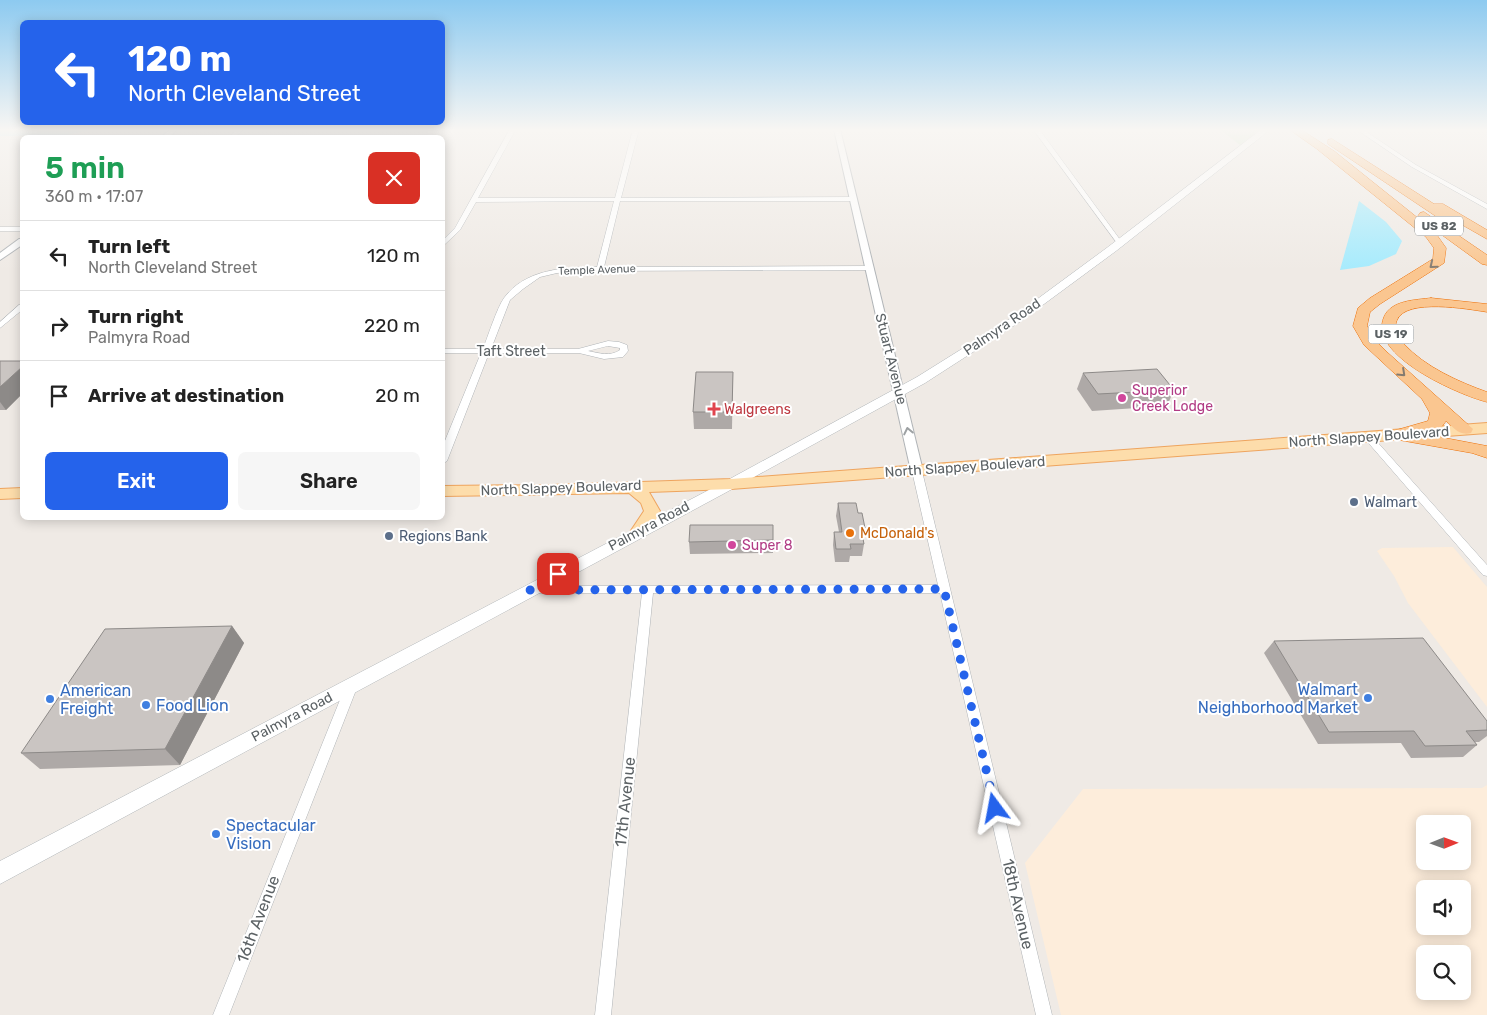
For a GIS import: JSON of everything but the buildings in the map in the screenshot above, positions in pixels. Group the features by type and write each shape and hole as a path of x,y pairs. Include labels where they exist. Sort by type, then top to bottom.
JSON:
{"highway":[{"path":"1364,176 1430,234 1440,248 1441,254 1436,264 1375,301 1363,311 1360,326 1369,342 1465,429"},
{"name":"US 82","path":"1385,176 1410,190 1487,245"},
{"path":"1410,190 1487,235"},
{"name":"US 82","path":"1385,194 1487,261"},
{"name":"US 19","path":"1487,308 1448,302 1416,304 1399,310 1388,325 1395,341 1417,363 1444,379 1487,397"},
{"path":"1403,434 1434,425 1438,421 1439,417 1436,408 1422,392"},
{"path":"1403,434 1476,448 1487,452"}],"main road":[{"name":"Palmyra Road","path":"0,873 731,484 899,392 1017,319 1205,176"},
{"name":"North Slappey Boulevard","path":"445,491 731,484 1487,428"},
{"path":"632,487 645,496 650,502 652,511 646,523 638,532"},
{"path":"0,494 20,494"}],"street":[{"path":"445,242 458,229 487,176"},
{"path":"600,268 625,176"},
{"name":"Stuart Avenue","path":"848,176 944,589"},
{"path":"1071,176 1119,242"},
{"path":"1432,176 1487,207"},
{"path":"474,200 853,199"},
{"path":"0,229 20,229"},
{"path":"0,257 20,242"},
{"name":"Temple Avenue","path":"445,453 507,299 525,283 538,276 557,271 600,268 869,268"},
{"path":"0,326 20,309"},
{"name":"Taft Street","path":"445,351 579,351"},
{"path":"1368,437 1487,572"},
{"path":"530,590 944,589"},
{"name":"18th Avenue","path":"944,589 1044,1015"},
{"name":"17th Avenue","path":"603,1015 648,590"},
{"name":"16th Avenue","path":"221,1015 352,684"}],"shaded area":[{"path":"1453,547 1487,587 1487,707 1408,603 1394,576 1377,551 1382,548"},
{"path":"1487,785 1487,1015 1061,1015 1025,863 1083,789 1482,788"}],"water":[{"path":"1359,201 1386,222 1402,241 1396,254 1369,266 1340,270"}],"place":[{"name":"Superior Creek Lodge","path":"1122,398"},
{"name":"Walgreens","path":"714,409"},
{"name":"Walmart","path":"1354,502"},
{"name":"McDonald's","path":"850,533"},
{"name":"Regions Bank","path":"389,536"},
{"name":"Super 8","path":"732,545"},
{"name":"Walmart Neighborhood Market","path":"1368,698"},
{"name":"American Freight","path":"50,699"},
{"name":"Food Lion","path":"146,705"},
{"name":"Spectacular Vision","path":"216,834"}],"route":[{"path":"558,574 530,590 944,589 995,808"}]}
